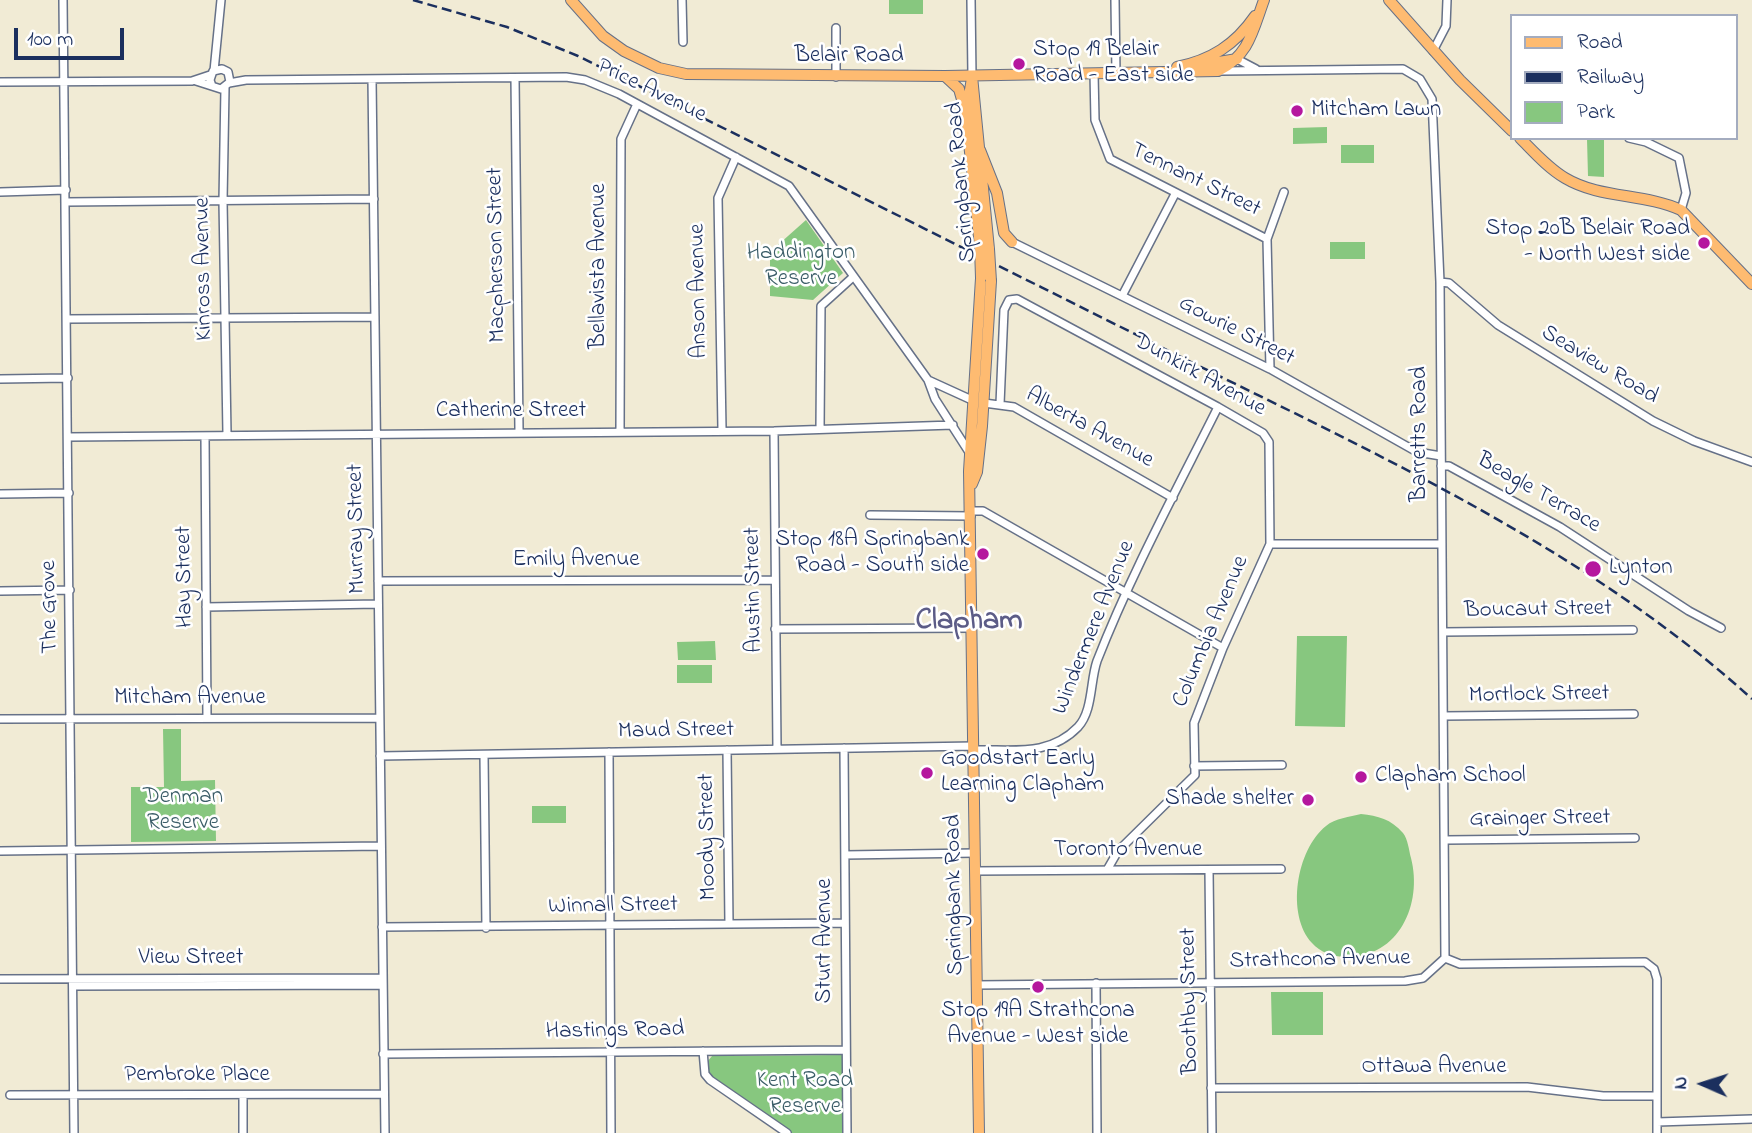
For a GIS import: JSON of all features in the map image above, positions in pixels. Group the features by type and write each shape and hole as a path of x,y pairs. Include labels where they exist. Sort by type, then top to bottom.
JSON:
{"main road":[{"name":"Belair Road","path":"570,0 603,36 624,51 671,72 835,77 1218,71 1237,59 1253,33 1263,3"},
{"path":"1388,0 1433,51 1510,129"},
{"name":"Belair Road","path":"1153,72 1187,65 1227,47 1263,3"},
{"path":"1187,65 1209,65 1237,59"},
{"path":"945,76 959,89 966,114"},
{"name":"Springbank Road","path":"971,488 977,472 986,279 966,114 972,76"},
{"name":"Springbank Road","path":"972,76 987,228 984,248"},
{"path":"1522,140 1566,178 1592,190 1666,203 1681,210 1752,284"},
{"path":"978,146 998,193 1004,233 1012,242"},
{"path":"987,228 1000,216"},
{"name":"Springbank Road","path":"979,402 970,452 979,1133"}],"street":[{"name":"The Grove","path":"63,0 71,590 74,1133"},
{"path":"221,0 218,54 223,82"},
{"path":"682,0 683,42"},
{"path":"971,0 972,76"},
{"path":"1115,0 1116,73"},
{"path":"1433,51 1446,26 1447,0"},
{"path":"835,77 836,28"},
{"path":"218,54 212,73 223,82"},
{"name":"Barretts Road","path":"1237,59 1257,69"},
{"name":"Barretts Road","path":"1218,71 1403,69 1420,79 1432,99 1440,282 1446,958"},
{"name":"Price Avenue","path":"192,80 212,73 223,82"},
{"name":"Tennant Street","path":"1094,73 1095,120 1110,159 1267,239"},
{"name":"Price Avenue","path":"0,82 515,78 585,80 637,104 789,186 928,380 935,399 970,452"},
{"name":"Macpherson Street","path":"515,78 519,430"},
{"name":"Murray Street","path":"372,79 385,1133"},
{"name":"Kinross Avenue","path":"223,82 227,434"},
{"name":"Bellavista Avenue","path":"620,432 621,139 637,104"},
{"path":"1646,140 1679,158 1686,193 1681,210"},
{"name":"Anson Avenue","path":"722,429 718,198 736,157"},
{"path":"0,192 65,190"},
{"name":"Tennant Street","path":"1270,369 1267,239 1284,192"},
{"path":"1122,296 1175,194"},
{"path":"66,202 374,199"},
{"name":"Gowrie Street","path":"1012,242 1270,369 1417,452 1441,456"},
{"path":"820,429 821,306 853,277"},
{"name":"Seaview Road","path":"1440,282 1449,283 1498,325 1527,345 1653,421 1694,441 1752,462"},
{"name":"Dunkirk Avenue","path":"1000,404 1004,310 1009,300 1017,299 1263,433 1269,442 1270,544"},
{"path":"67,319 375,317"},
{"path":"0,379 68,378"},
{"name":"Price Avenue","path":"928,380 979,402"},
{"name":"Alberta Avenue","path":"979,402 1014,407 1173,498"},
{"name":"Windermere Avenue","path":"974,748 1048,748 1079,726 1088,707 1093,674 1125,592 1218,407"},
{"name":"Catherine Street","path":"68,437 519,430 774,431 953,425"},
{"name":"Austin Street","path":"774,431 777,749"},
{"name":"Hay Street","path":"205,436 207,718"},
{"name":"Beagle Terrace","path":"1441,466 1449,466 1560,527 1689,611 1721,628"},
{"path":"0,494 69,493"},
{"path":"870,515 971,514 983,511 1223,648"},
{"path":"1270,544 1442,544"},
{"name":"Columbia Avenue","path":"1194,766 1194,723 1223,648 1270,544"},
{"name":"Emily Avenue","path":"378,581 774,580"},
{"path":"0,591 71,590"},
{"path":"206,607 378,604"},
{"path":"775,629 972,628"},
{"name":"Boucaut Street","path":"1443,632 1633,630"},
{"name":"Mortlock Street","path":"1444,716 1634,714"},
{"name":"Mitcham Avenue","path":"0,719 379,718"},
{"name":"Sturt Avenue","path":"844,748 847,1133"},
{"name":"Maud Street","path":"380,756 974,748"},
{"name":"Moody Street","path":"727,750 729,924"},
{"path":"609,752 611,1133"},
{"path":"484,755 486,928"},
{"path":"1107,870 1118,851 1195,775 1194,766 1282,765"},
{"name":"Grainger Street","path":"1446,840 1635,838"},
{"path":"0,851 381,846"},
{"path":"845,855 975,853"},
{"name":"Toronto Avenue","path":"975,871 1281,869"},
{"name":"Boothby Street","path":"1209,870 1212,1133"},
{"name":"Winnall Street","path":"382,927 845,923"},
{"path":"1446,958 1460,964 1645,962 1654,969 1657,979 1657,1133"},
{"name":"Strathcona Avenue","path":"976,985 1405,981 1423,978 1446,958"},
{"name":"View Street","path":"0,979 73,983 382,981"},
{"path":"1096,984 1097,1133"},
{"name":"Hastings Road","path":"383,1054 846,1050"},
{"path":"703,1051 705,1074 710,1080 787,1133"},
{"name":"Ottawa Avenue","path":"1211,1088 1527,1087 1604,1096 1657,1096"},
{"name":"Pembroke Place","path":"10,1096 383,1094"},
{"path":"243,1095 243,1133"},
{"path":"1657,1122 1752,1119"}],"green space":[{"path":"889,0 923,0 923,14 889,14"},
{"path":"1327,127 1327,143 1293,144 1293,128"},
{"path":"1587,140 1604,140 1604,177 1588,176"},
{"path":"1341,145 1374,145 1374,163 1341,163"},
{"name":"Haddington Reserve","path":"806,220 843,273 813,300 770,296 770,252"},
{"path":"1330,242 1365,242 1365,259 1330,259"},
{"path":"1297,636 1347,636 1345,727 1295,726"},
{"path":"715,641 716,660 678,660 677,642"},
{"path":"677,665 712,665 712,683 677,683"},
{"name":"Denman Reserve","path":"163,729 181,729 181,781 215,780 216,841 131,842 131,787 164,787"},
{"path":"532,806 566,806 566,823 532,823"},
{"path":"1361,814 1389,821 1405,836 1414,876 1413,893 1409,910 1393,939 1380,949 1364,955 1336,956 1315,946 1304,931 1297,900 1298,883 1308,850 1326,826 1334,821"},
{"path":"1271,992 1323,992 1323,1035 1272,1035"},
{"name":"Kent Road Reserve","path":"845,1055 845,1133 791,1133 713,1079 708,1072 707,1062 712,1056"}],"railway":[{"path":"413,0 507,27 578,56 1408,471 1553,552 1622,597 1689,646 1752,699"}],"place":[{"name":"Stop 19 Belair Road - East side","path":"1019,64"},
{"name":"Mitcham Lawn","path":"1297,111"},
{"name":"Stop 20B Belair Road - North West side","path":"1704,243"},
{"name":"Stop 18A Springbank Road - South side","path":"983,554"},
{"name":"Lynton","path":"1593,569"},
{"name":"Goodstart Early Learning Clapham","path":"927,773"},
{"name":"Clapham School","path":"1361,777"},
{"name":"Shade shelter","path":"1308,800"},
{"name":"Stop 19A Strathcona Avenue - West side","path":"1038,987"}],"district":[{"name":"Clapham","path":"969,623"}]}
